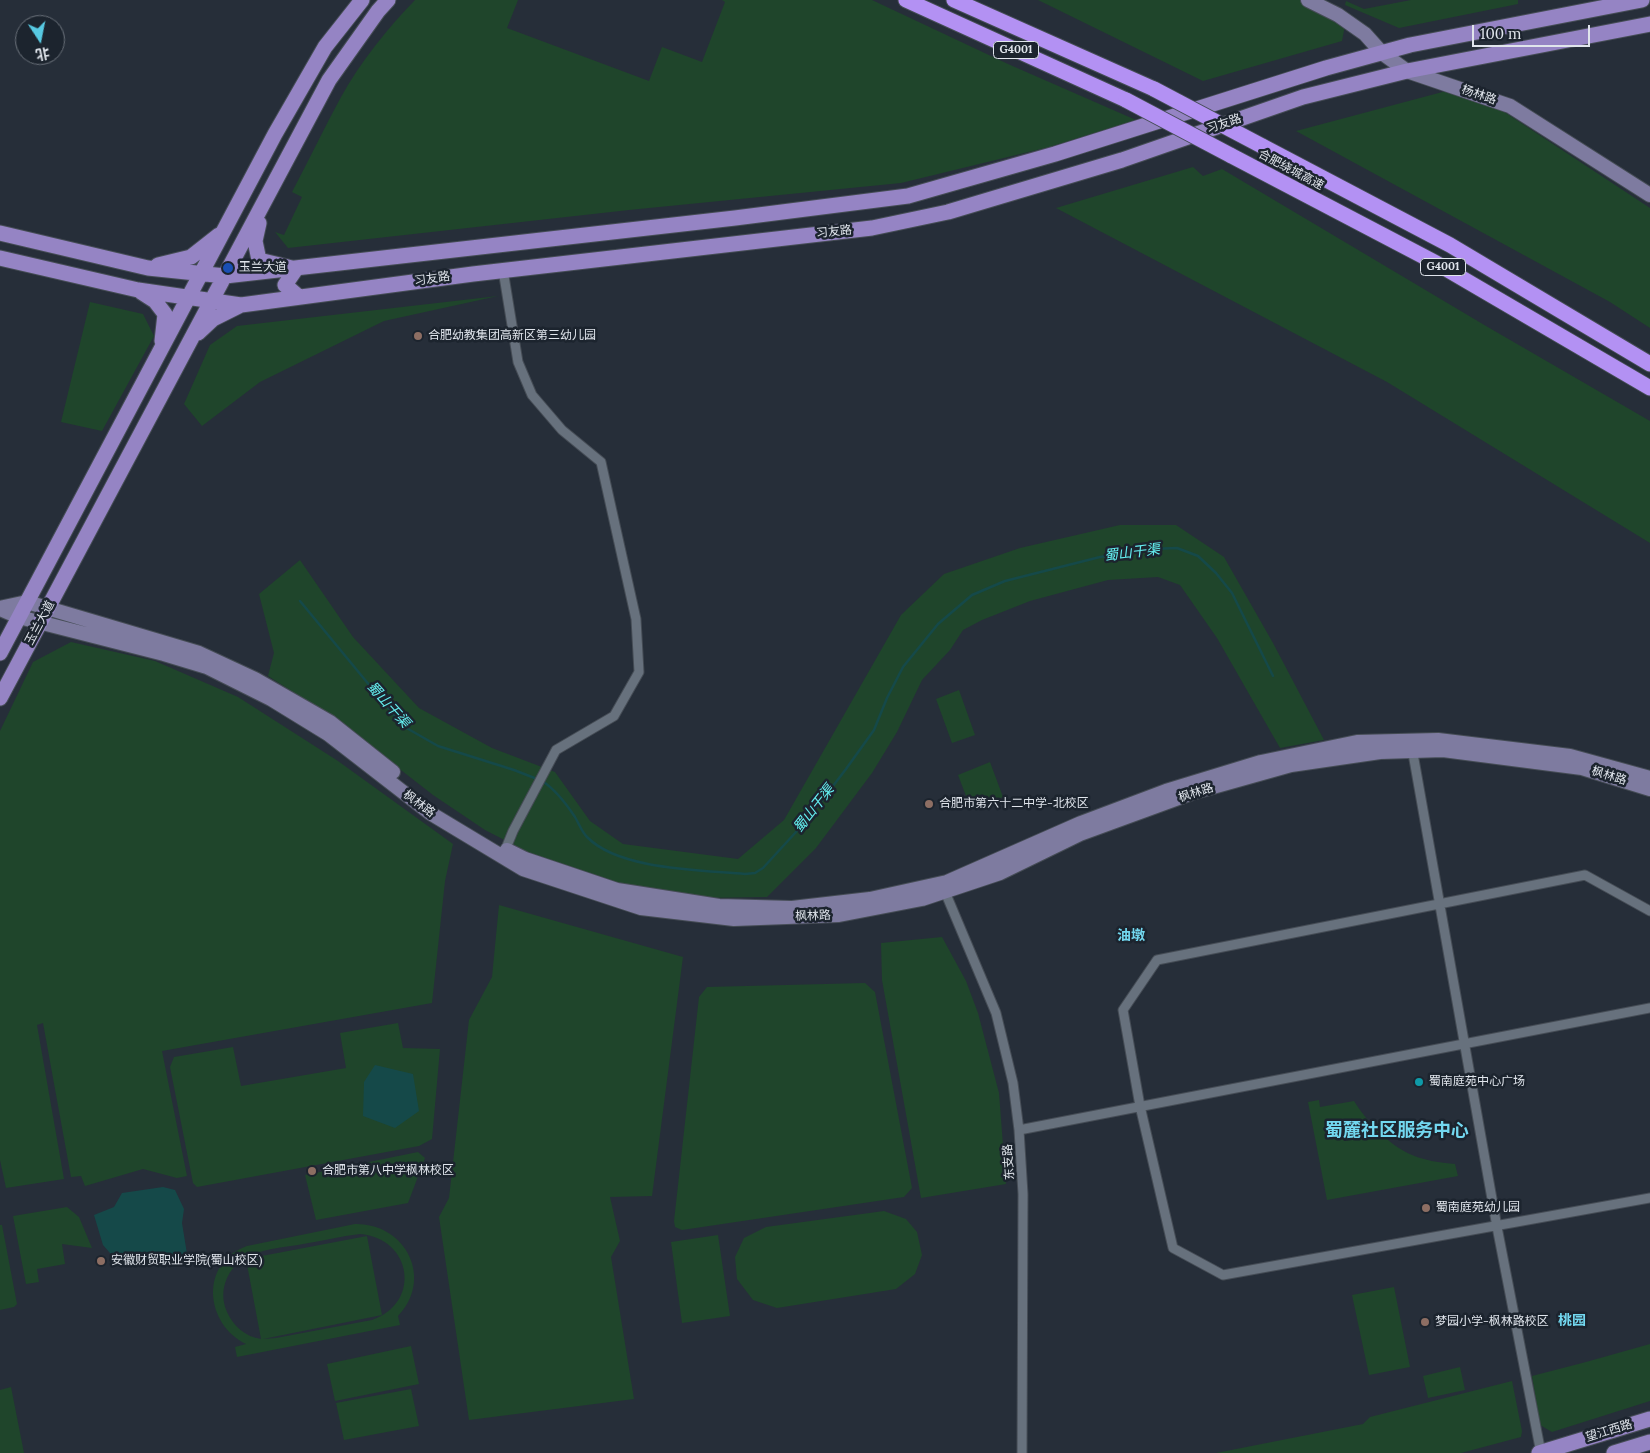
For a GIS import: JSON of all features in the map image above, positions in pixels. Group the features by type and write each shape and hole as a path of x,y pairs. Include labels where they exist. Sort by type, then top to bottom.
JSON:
{"highway":[{"name":"合肥绕城高速","path":"906,0 1126,100 1436,263 1650,388"},
{"name":"合肥绕城高速","path":"954,0 1154,89 1450,244 1650,364"}],"main road":[{"name":"玉兰大道","path":"0,653 275,134 326,47 362,0"},
{"name":"玉兰大道","path":"0,698 329,80 378,11 388,0"},
{"name":"杨林路","path":"1308,0 1352,24 1365,34 1382,53 1407,71 1510,106 1650,195"},
{"name":"习友路","path":"0,233 148,268 225,276 735,218 908,196 1055,154 1316,71 1410,45 1642,0"},
{"name":"习友路","path":"0,258 138,290 241,305 503,270 872,228 948,212 1122,160 1303,97 1407,71 1650,24"},
{"path":"265,200 255,242 259,260 296,269 285,285 299,297"},
{"path":"236,208 255,218"},
{"path":"148,268 191,257 224,231"},
{"path":"138,290 155,301 165,314 161,350 181,357"},
{"path":"190,340 213,320 241,305"},
{"path":"0,608 27,602"},
{"name":"枫林路","path":"27,602 199,653 255,679 330,722 440,811 504,853"},
{"name":"枫林路","path":"0,608 19,617 198,664 239,683 271,699 328,734 430,813 504,853 617,890 719,906 792,908 870,899 943,887 1081,823 1166,790 1262,762 1357,742 1412,746 1582,768 1650,789"},
{"name":"枫林路","path":"1412,746 1438,740 1570,756 1650,778"},
{"name":"望江西路","path":"1540,1453 1650,1419"},
{"name":"望江西路","path":"1614,1453 1650,1442"}],"street":[{"path":"503,270 518,362 532,394 562,430 600,462 636,618 639,672 614,716 556,750 504,853"},
{"path":"1412,746 1464,1045 1540,1453"},
{"path":"1650,911 1585,875 1157,960 1123,1010 1140,1106 1173,1248 1223,1275 1650,1198"},
{"name":"东支路","path":"943,887 996,1013 1013,1083 1019,1130 1023,1194 1022,1453"},
{"path":"1019,1130 1650,1008"}],"shaded area":[{"path":"415,0 518,0 507,28 649,81 662,47 702,62 725,2 722,0 872,0 1008,64 1136,120 1049,147 901,183 629,210 288,248 275,232 284,235 302,197 292,192 349,84 366,58 394,22"},
{"path":"1038,0 1302,0 1345,25 1342,41 1203,81"},
{"path":"1411,0 1518,0 1518,4 1399,28 1345,5 1346,1 1364,9"},
{"path":"1465,86 1650,208 1650,328 1610,302 1296,131"},
{"path":"1193,167 1203,176 1222,169 1650,421 1650,543 1387,382 1056,208"},
{"path":"498,296 384,321 260,382 202,426 184,404 210,345 237,326"},
{"path":"90,302 143,314 154,336 102,431 61,422"},
{"path":"1120,525 1176,525 1224,557 1273,643 1324,740 1280,748 1217,638 1180,585 1158,577 1108,580 1030,601 982,620 963,630 950,650 922,680 897,732 872,773 816,848 767,897 698,898 614,883 530,853 485,830 433,795 334,718 268,676 274,653 259,594 300,560 353,637 419,708 492,748 555,772 590,821 623,844 738,859 784,820 901,615 944,574 1020,548"},
{"path":"71,642 155,661 238,697 338,761 453,844 445,881 432,1003 162,1051 187,1176 177,1178 143,1169 85,1186 81,1176 71,1177 43,1023 37,1025 64,1179 6,1188 0,1160 0,731 33,662"},
{"path":"959,690 975,735 952,743 936,699"},
{"path":"990,762 1003,797 971,809 958,775"},
{"path":"499,905 683,957 652,1196 610,1197 620,1241 611,1257 634,1399 469,1420 439,1217 449,1198 469,1020 492,977"},
{"path":"942,937 966,981 978,1013 999,1093 1006,1184 921,1198 882,980 881,943"},
{"path":"865,983 875,992 912,1188 904,1197 682,1230 675,1227 674,1221 699,997 707,987"},
{"path":"398,1023 403,1048 440,1049 432,1139 419,1146 197,1187 193,1183 170,1067 174,1057 233,1047 241,1086 346,1068 340,1033"},
{"path":"375,1065 413,1074 419,1111 395,1128 363,1116 364,1082"},
{"path":"1319,1100 1320,1107 1354,1101 1368,1120 1393,1144 1413,1156 1436,1162 1455,1164 1458,1176 1327,1200 1308,1102"},
{"path":"418,1152 425,1158 408,1203 316,1220 305,1175"},
{"path":"163,1187 175,1190 184,1209 182,1223 188,1260 166,1259 153,1262 117,1261 103,1245 94,1215 114,1207 122,1193"},
{"path":"67,1207 79,1217 92,1248 62,1244 65,1264 37,1269 39,1282 26,1284 13,1216"},
{"path":"884,1211 906,1219 917,1232 922,1255 915,1274 896,1289 777,1308 753,1300 737,1279 735,1257 744,1238 766,1227"},
{"path":"355,1224 373,1226 388,1233 401,1243 409,1256 414,1270 414,1286 409,1301 398,1316 400,1325 237,1357 235,1347 246,1344 232,1335 222,1323 216,1309 213,1294 215,1279 221,1266 231,1254 247,1246","holes":["360,1234 377,1238 391,1247 400,1258 404,1272 404,1286 399,1300 388,1312 382,1315 367,1236 246,1259 261,1339 255,1338 236,1326 227,1312 223,1295 224,1286 233,1268 241,1261 260,1252","381,1315 372,1320 263,1339"]},
{"path":"0,1225 2,1225 17,1304 14,1307 0,1310"},
{"path":"718,1235 730,1316 682,1323 671,1242"},
{"path":"1394,1287 1410,1367 1369,1375 1352,1295"},
{"path":"1650,1344 1650,1401 1552,1432 1540,1425 1532,1376"},
{"path":"411,1346 419,1384 335,1401 327,1364"},
{"path":"1460,1367 1465,1390 1428,1398 1423,1376"},
{"path":"1512,1381 1522,1431 1521,1437 1461,1453 1216,1453 1363,1424 1370,1417"},
{"path":"11,1387 24,1453 0,1453 0,1390"},
{"path":"411,1389 419,1426 344,1440 336,1403"}],"waterway":[{"name":"蜀山干渠","path":"542,781 552,788 564,802 587,837 601,848 619,856 639,862 684,869 745,874 755,873 763,868 807,820 846,769 874,730 887,698 903,667 938,624 972,595 1005,581 1100,557 1152,549 1177,548 1198,556 1216,573 1232,593 1273,676"},
{"name":"蜀山干渠","path":"300,601 403,726 438,746 537,779"}],"place":[{"name":"玉兰大道","path":"228,268"},
{"name":"合肥幼教集团高新区第三幼儿园","path":"418,336"},
{"name":"合肥市第六十二中学-北校区","path":"929,804"},
{"name":"蜀南庭苑中心广场","path":"1419,1082"},
{"name":"合肥市第八中学枫林校区","path":"312,1171"},
{"name":"蜀南庭苑幼儿园","path":"1426,1208"},
{"name":"安徽财贸职业学院(蜀山校区)","path":"101,1261"},
{"name":"梦园小学-枫林路校区","path":"1425,1322"}],"district":[{"name":"油墩","path":"1131,936"},
{"name":"蜀麓社区服务中心","path":"1397,1131"},
{"name":"桃园","path":"1572,1321"}]}
